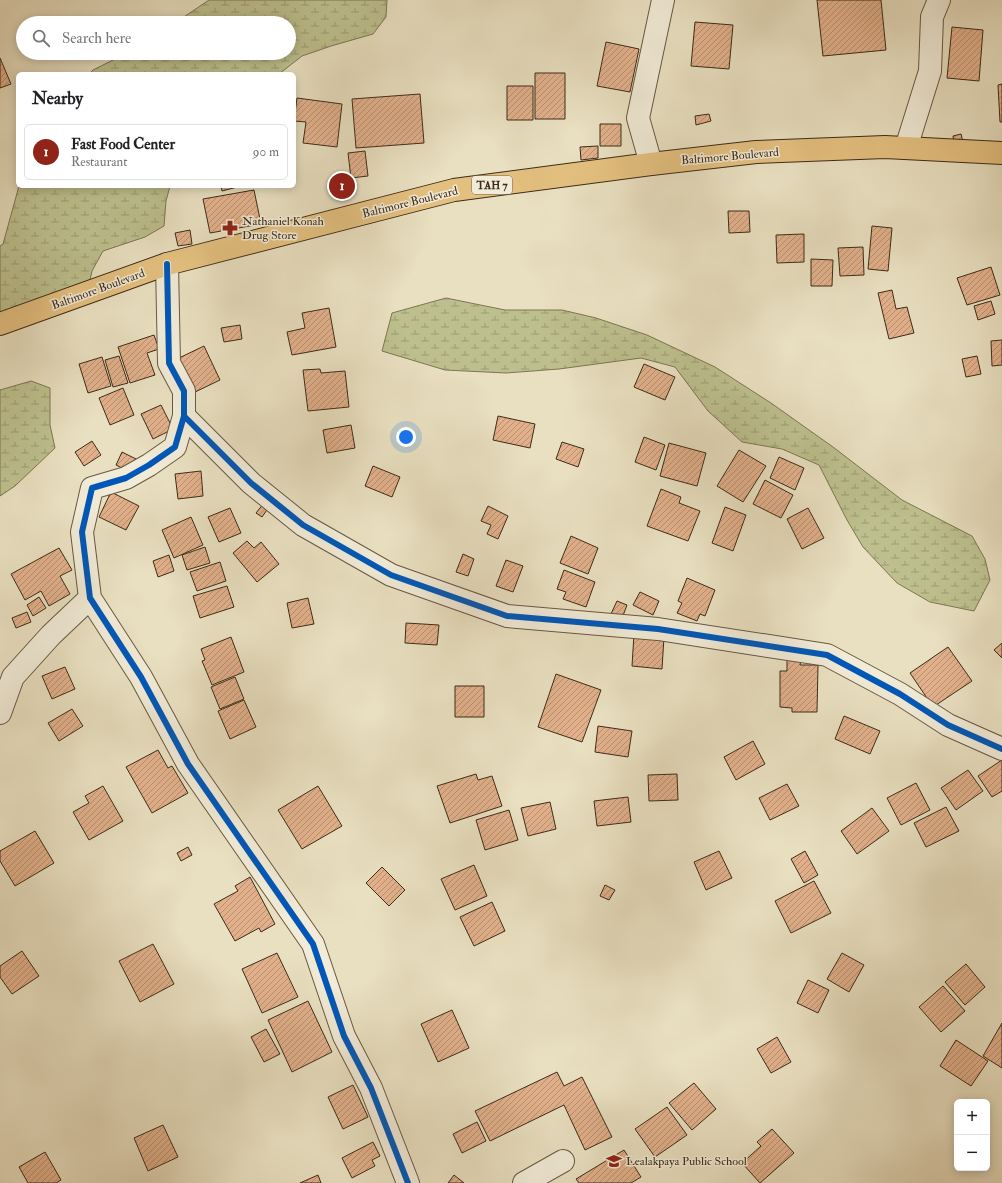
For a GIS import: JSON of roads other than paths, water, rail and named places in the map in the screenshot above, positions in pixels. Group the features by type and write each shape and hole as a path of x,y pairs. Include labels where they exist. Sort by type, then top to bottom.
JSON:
{"highway":[{"name":"Baltimore Boulevard","path":"0,324 167,264 454,190 651,164 756,152 877,147 1002,153"}],"street":[{"path":"651,164 638,118 663,0"},
{"path":"906,148 930,71 932,17 939,0"},
{"path":"167,264 169,363 184,391 184,416 175,447 149,465 126,478 92,488 82,532 90,598 141,677 188,764 313,944 344,1036 371,1088 408,1183"},
{"path":"184,416 251,483 303,525 391,575 507,616 658,628 827,655 900,694 948,725 1002,749"},
{"path":"0,713 13,677 51,635 90,598"},
{"path":"524,1183 563,1161"}],"place":[{"name":"Fast Food Center","path":"342,186"},
{"name":"Nathaniel Konah Drug Store","path":"230,228"},
{"name":"Lealakpaya Public School","path":"614,1161"}]}
